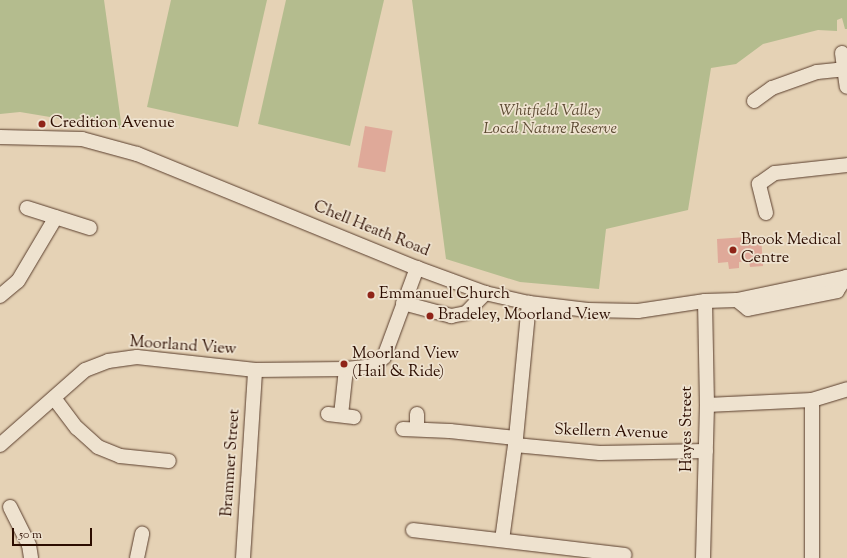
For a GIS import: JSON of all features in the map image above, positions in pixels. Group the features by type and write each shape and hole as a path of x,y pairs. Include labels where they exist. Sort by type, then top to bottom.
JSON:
{"street":[{"path":"842,53 847,87"},
{"path":"754,102 772,88 817,72 844,69"},
{"name":"Chell Heath Road","path":"0,137 82,139 137,154 417,268 485,294 529,303 588,310 638,311 706,301 737,300 847,277"},
{"path":"766,213 759,184 775,173 847,165"},
{"path":"27,208 90,228"},
{"path":"0,296 18,281 56,217"},
{"name":"Moorland View","path":"0,445 85,370 108,361 137,357 255,370 346,369 373,366 384,357 417,268"},
{"path":"403,303 451,316 466,313 485,294"},
{"name":"Hayes Street","path":"703,558 707,405 706,301"},
{"path":"502,540 516,442 529,303"},
{"path":"341,415 346,369"},
{"name":"Brammer Street","path":"243,558 255,370"},
{"path":"707,405 812,400 847,389"},
{"path":"54,398 77,428 98,447 120,456 169,461"},
{"path":"812,400 812,558"},
{"name":"Skellern Avenue","path":"417,414 410,430 600,453 706,451"},
{"path":"10,507 29,545 31,558"},
{"path":"413,530 625,555"},
{"path":"137,558 142,534"}],"green space":[{"path":"0,0 104,0 122,129 20,112 0,114"},
{"path":"171,0 267,0 238,127 147,107"},
{"path":"286,0 384,0 350,146 258,124"},
{"name":"Whitfield Valley Local Nature Reserve","path":"412,0 847,0 847,29 845,29 842,18 837,20 837,31 818,30 763,44 736,64 711,68 688,210 606,229 599,289 520,282 446,259"}],"building":[{"path":"365,126 393,131 385,172 358,167"},
{"name":"Brook Medical Centre","path":"761,236 763,266 750,267 749,261 739,262 739,268 729,269 728,262 718,263 717,239"}],"place":[{"name":"Credition Avenue","path":"42,124"},
{"name":"Brook Medical Centre","path":"733,250"},
{"name":"Emmanuel Church","path":"371,295"},
{"name":"Bradeley, Moorland View","path":"430,316"},
{"name":"Moorland View (Hail & Ride)","path":"344,364"}]}
